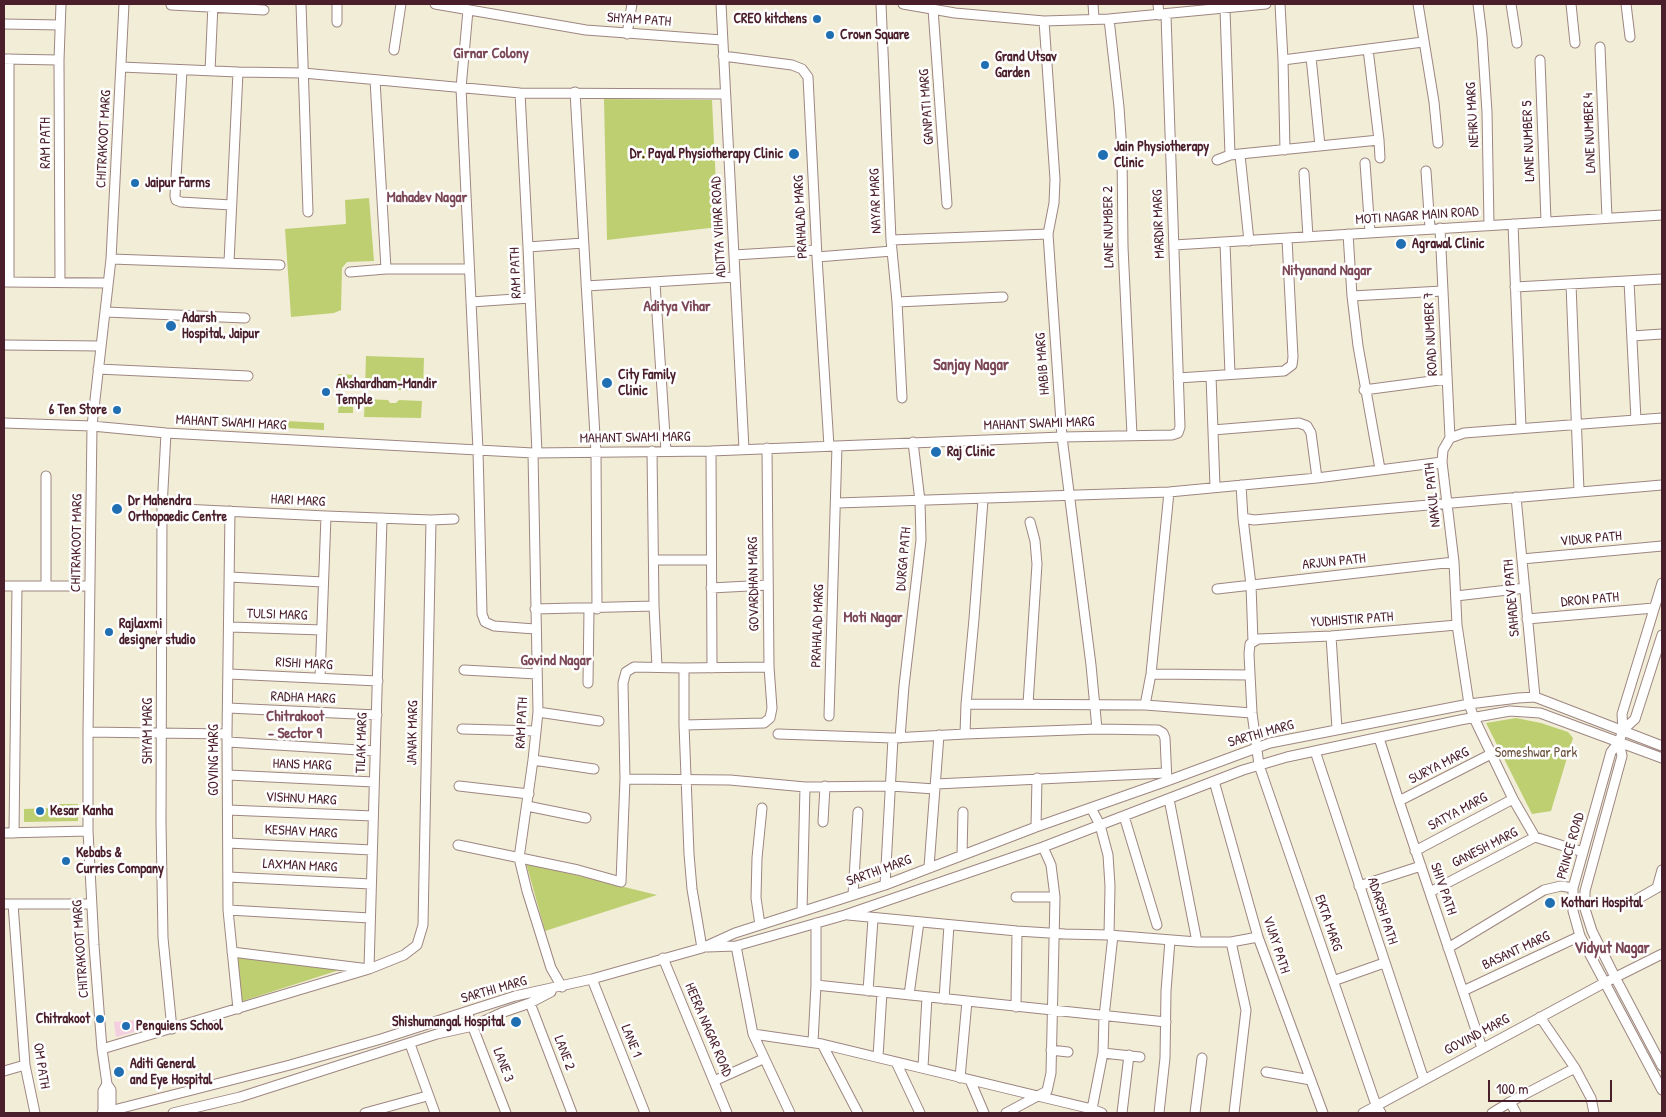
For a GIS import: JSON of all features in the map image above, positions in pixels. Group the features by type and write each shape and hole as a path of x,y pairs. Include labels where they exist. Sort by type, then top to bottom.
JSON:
{"street":[{"name":"RAM PATH","path":"60,4 60,282"},
{"name":"CHITRAKOOT MARG","path":"106,1112 111,1090 107,1084 102,1049 91,904 88,831 92,426 111,259 124,4"},
{"path":"301,4 308,212"},
{"path":"336,22 337,4"},
{"path":"394,50 401,4"},
{"name":"SHYAM PATH","path":"436,4 586,30 722,40"},
{"path":"627,34 632,4"},
{"name":"ADITYA VIHAR ROAD","path":"721,4 744,449"},
{"name":"NAYAR MARG","path":"881,4 891,240 897,302 902,398"},
{"path":"902,4 933,9 949,8 1044,21 1110,19 1266,4"},
{"path":"1093,4 1094,20"},
{"name":"MARDIR MARG","path":"1158,4 1162,15 1174,245 1180,427 1178,433"},
{"path":"1280,4 1285,150"},
{"path":"1418,4 1434,102 1438,143"},
{"name":"NEHRU MARG","path":"1478,4 1487,112 1489,225"},
{"path":"1511,4 1518,43"},
{"path":"1571,4 1575,43"},
{"path":"1626,4 1630,36"},
{"path":"171,5 264,10"},
{"path":"210,71 213,6"},
{"path":"1230,7 1235,155 1249,241"},
{"name":"GANPATI MARG","path":"933,9 947,204"},
{"path":"468,10 461,88 478,450 482,614 485,622 494,626 535,629"},
{"name":"LANE NUMBER 2","path":"1110,19 1122,151 1123,247 1132,435"},
{"name":"HABIB MARG","path":"1044,21 1055,179 1054,203 1048,234 1062,437 1097,729"},
{"path":"4,24 60,25"},
{"path":"1283,60 1423,42"},
{"name":"LANE NUMBER 4","path":"1600,47 1607,218"},
{"path":"1368,49 1380,158"},
{"name":"PRAHALAD MARG","path":"723,56 792,65 802,69 808,77 817,254 837,503 829,716"},
{"path":"1311,57 1320,146"},
{"path":"59,60 6,58 6,282 108,284"},
{"name":"LANE NUMBER 5","path":"1540,60 1546,221"},
{"path":"121,67 238,72 303,72 520,93 725,94"},
{"path":"182,70 176,200 181,202 231,205"},
{"path":"228,262 238,72"},
{"path":"375,80 386,269"},
{"path":"575,92 596,453 593,609 588,683"},
{"name":"RAM PATH","path":"520,93 528,247 535,453 535,629 538,712 519,858 526,890 551,968 562,987"},
{"path":"1217,160 1235,155 1378,140"},
{"path":"1365,163 1370,232"},
{"path":"1426,171 1430,228"},
{"path":"1304,173 1308,237"},
{"name":"MOTI NAGAR MAIN ROAD","path":"1174,245 1662,215"},
{"path":"1513,224 1521,428"},
{"name":"ROAD NUMBER 7","path":"1440,228 1450,438"},
{"path":"891,240 1048,234"},
{"path":"1348,234 1352,296 1364,390 1380,469"},
{"path":"1178,378 1284,371 1292,366 1287,239"},
{"path":"528,247 583,243"},
{"path":"1225,243 1230,374"},
{"path":"734,255 892,251"},
{"path":"111,259 280,264"},
{"path":"350,272 386,269 469,269"},
{"path":"586,286 735,277"},
{"path":"1516,287 1662,279"},
{"path":"1629,281 1636,420"},
{"path":"655,283 666,451"},
{"path":"1571,284 1579,491"},
{"path":"1352,296 1442,291"},
{"path":"897,302 1003,296"},
{"path":"471,302 530,298"},
{"path":"106,312 245,318"},
{"path":"1632,336 1662,334"},
{"path":"4,345 101,346"},
{"path":"98,369 248,376"},
{"path":"1211,376 1215,487"},
{"path":"1364,390 1447,379"},
{"path":"1450,438 1464,433 1662,418"},
{"path":"4,423 92,426"},
{"path":"1213,430 1299,423 1307,426 1311,433 1316,478"},
{"name":"MAHANT SWAMI MARG","path":"92,426 166,433 535,453 711,451 913,442 1172,435 1178,433"},
{"name":"SHYAM MARG","path":"166,433 162,508 161,822 163,938 172,1029"},
{"name":"NAKUL PATH","path":"1450,438 1444,450 1442,462 1454,562 1457,625 1469,704 1513,798 1536,837"},
{"name":"DURGA PATH","path":"891,900 887,884 890,786 921,540 920,501 913,442"},
{"name":"GOVARDHAN MARG","path":"684,725 764,722 770,718 772,708 769,667 767,448"},
{"path":"711,451 712,668"},
{"path":"652,452 654,606 657,668"},
{"path":"837,503 983,500 1169,492 1316,478 1442,462"},
{"path":"46,476 46,586"},
{"name":"EKTA MARG","path":"1241,485 1251,585 1252,643 1249,654 1252,712 1259,765 1379,1109"},
{"path":"1244,518 1254,520 1662,485"},
{"path":"1145,704 1151,674 1169,492"},
{"name":"SAHADEV PATH","path":"1516,497 1535,697"},
{"path":"965,734 983,500"},
{"name":"HARI MARG","path":"162,508 432,520 454,519"},
{"name":"GOVING MARG","path":"230,511 228,910 238,1009"},
{"path":"320,678 326,516"},
{"name":"TILAK MARG","path":"369,969 382,518"},
{"name":"JANAK MARG","path":"369,969 404,955 418,945 423,925 432,520"},
{"path":"1028,704 1037,564 1035,540 1030,522"},
{"name":"VIDUR PATH","path":"1522,559 1662,546"},
{"path":"654,560 711,560"},
{"name":"ARJUN PATH","path":"1217,589 1454,562"},
{"path":"230,577 323,582"},
{"name":"PRINCE ROAD","path":"1662,583 1622,714 1623,730 1619,742 1611,752 1573,888 1573,910 1580,936 1662,1090"},
{"path":"4,586 90,586"},
{"path":"14,833 17,586"},
{"path":"712,588 768,586"},
{"path":"1456,596 1525,588"},
{"path":"535,610 654,606"},
{"name":"DRON PATH","path":"1527,619 1654,608"},
{"name":"YUDHISTIR PATH","path":"1252,643 1258,639 1331,636 1457,625"},
{"name":"TULSI MARG","path":"230,627 322,630"},
{"name":"PRINCE ROAD","path":"1623,730 1635,719 1658,662 1662,635"},
{"path":"1331,636 1337,729"},
{"path":"458,845 621,882 625,779 622,683 626,672 634,667 769,667"},
{"path":"684,668 684,725 689,854 692,889 702,948 736,946 891,900 1044,847 1259,765 1287,757 1460,720 1510,711 1540,714 1662,758"},
{"path":"464,670 537,674"},
{"name":"RISHI MARG","path":"229,674 378,681"},
{"path":"1151,674 1250,675"},
{"name":"SARTHI MARG","path":"106,1112 381,1039 515,996 562,987 702,948 724,937 887,884 1091,808 1167,777 1270,743 1469,704 1535,697 1662,746"},
{"path":"966,704 1145,704 1252,712"},
{"name":"RADHA MARG","path":"228,708 377,714"},
{"path":"538,712 599,721"},
{"path":"462,729 536,730"},
{"path":"625,779 730,780 805,787 935,786 1036,778 1167,777 1165,738 1163,733 1158,730 1097,729 939,735 895,741 778,734"},
{"path":"88,732 228,738 375,751"},
{"path":"929,868 939,735"},
{"name":"SHIV PATH","path":"1379,738 1482,1048"},
{"name":"PRINCE ROAD","path":"1619,742 1622,756 1585,891 1585,909 1615,978 1662,1066"},
{"name":"ADARSH PATH","path":"1315,751 1424,1080"},
{"name":"SURYA MARG","path":"1399,802 1491,754"},
{"path":"4,757 14,756"},
{"path":"533,760 594,770"},
{"name":"HANS MARG","path":"228,776 374,782"},
{"path":"1036,778 1036,827"},
{"name":"VIJAY PATH","path":"1214,782 1258,937 1323,1113"},
{"path":"459,786 528,794"},
{"path":"823,822 825,786"},
{"path":"802,911 805,787"},
{"name":"SATYA MARG","path":"1416,851 1513,798"},
{"path":"1168,799 1197,942"},
{"path":"527,806 586,818"},
{"path":"760,925 756,898 756,858 762,808"},
{"path":"1091,808 1100,825 1108,855 1111,935 1104,1016 1103,1053 1092,1109"},
{"name":"VISHNU MARG","path":"228,810 373,816"},
{"path":"853,895 858,812"},
{"path":"962,855 963,812"},
{"path":"1124,816 1157,925"},
{"path":"4,833 88,831"},
{"name":"GANESH MARG","path":"1430,892 1536,837 1583,852"},
{"name":"KESHAV MARG","path":"228,843 372,850"},
{"path":"1006,1113 1047,1090 1051,1073 1055,896 1051,865 1044,847"},
{"path":"1359,886 1421,866"},
{"path":"1634,901 1660,887 1662,870"},
{"name":"LAXMAN MARG","path":"228,877 371,884"},
{"path":"1448,948 1544,890 1561,886 1573,888"},
{"path":"1016,897 1055,896"},
{"path":"9,904 91,904"},
{"name":"OM PATH","path":"9,904 25,1065 35,1113"},
{"path":"228,910 370,918"},
{"path":"845,915 1017,931 1111,935 1197,942 1231,942 1258,937"},
{"path":"868,991 873,919"},
{"path":"909,995 919,922"},
{"path":"816,923 818,1043 858,1113"},
{"path":"944,999 950,925"},
{"path":"1016,1007 1017,931"},
{"name":"BASANT MARG","path":"1463,992 1580,936"},
{"path":"1159,1113 1165,1058 1166,991 1170,940"},
{"path":"1231,942 1246,1010 1234,1113"},
{"path":"736,946 753,1034 790,1113"},
{"path":"232,952 369,969"},
{"name":"GOVIND MARG","path":"1363,1113 1379,1109 1424,1080 1482,1048 1662,954"},
{"name":"HEERA NAGAR ROAD","path":"663,958 727,1113"},
{"path":"1333,981 1384,962"},
{"path":"102,1049 369,969"},
{"name":"LANE 1","path":"592,979 645,1113"},
{"path":"816,985 1166,1022"},
{"path":"173,1113 240,1096 437,1034 473,1026 501,1013 530,1003 562,987"},
{"path":"878,1058 882,992"},
{"path":"923,1067 927,997"},
{"path":"960,1078 967,1001"},
{"name":"LANE 2","path":"530,1003 572,1113"},
{"name":"LANE 3","path":"467,1012 506,1113"},
{"path":"1540,1017 1575,1068 1592,1098 1594,1113"},
{"path":"753,1034 818,1043 923,1067 1102,1113"},
{"path":"410,1044 434,1113"},
{"path":"1051,1050 1068,1052"},
{"path":"1103,1053 1140,1057"},
{"path":"1122,1113 1129,1056"},
{"path":"714,1082 764,1058"},
{"path":"1195,1113 1202,1058"},
{"path":"896,1062 920,1113"},
{"path":"4,1071 25,1065"},
{"path":"1492,1113 1575,1068"},
{"path":"1266,1072 1311,1080"},
{"path":"238,1078 240,1096"},
{"path":"970,1080 984,1113"},
{"path":"365,1113 427,1096"},
{"path":"1510,1102 1516,1113"}],"shaded area":[{"name":"Penguiens School","path":"136,1020 138,1031 116,1037 114,1022"}],"green space":[{"path":"604,99 712,100 718,227 607,240"},
{"path":"369,198 374,261 347,262 342,268 341,310 334,313 291,317 285,229 346,224 345,200"},
{"path":"366,356 424,358 423,391 399,390 394,387 388,389 365,389"},
{"path":"338,374 354,375 354,385 338,385"},
{"path":"365,399 388,400 390,403 396,403 399,400 422,401 421,418 364,417"},
{"path":"339,401 353,402 353,413 338,413"},
{"path":"286,421 324,423 324,430 286,428"},
{"name":"Someshwar Park","path":"1516,718 1541,723 1568,732 1573,738 1551,811 1532,814 1486,723"},
{"path":"59,804 78,804 78,821 24,822 24,809 51,808 53,815 58,815"},
{"path":"526,863 657,895 545,931"},
{"path":"237,956 358,964 240,1002"}],"place":[{"name":"CREO kitchens","path":"817,19"},
{"name":"Crown Square","path":"830,35"},
{"name":"Grand Utsav Garden","path":"985,65"},
{"name":"Dr. Payal Physiotherapy Clinic","path":"794,154"},
{"name":"Jain Physiotherapy Clinic","path":"1103,155"},
{"name":"Jaipur Farms","path":"135,183"},
{"name":"Agrawal Clinic","path":"1401,244"},
{"name":"Adarsh Hospital, Jaipur","path":"171,326"},
{"name":"City Family Clinic","path":"607,383"},
{"name":"Akshardham-Mandir Temple","path":"326,392"},
{"name":"6 Ten Store","path":"117,410"},
{"name":"Raj Clinic","path":"936,452"},
{"name":"Dr Mahendra Orthopaedic Centre","path":"117,509"},
{"name":"Rajlaxmi designer studio","path":"109,632"},
{"name":"Kesar Kanha","path":"40,811"},
{"name":"Kebabs & Curries Company","path":"66,861"},
{"name":"Kothari Hospital","path":"1550,903"},
{"name":"Chitrakoot","path":"100,1019"},
{"name":"Shishumangal Hospital","path":"516,1022"},
{"name":"Penguiens School","path":"126,1026"},
{"name":"Aditi General and Eye Hospital","path":"119,1072"}],"district":[{"name":"Girnar Colony","path":"491,54"},
{"name":"Mahadev Nagar","path":"427,198"},
{"name":"Nityanand Nagar","path":"1327,271"},
{"name":"Aditya Vihar","path":"677,307"},
{"name":"Sanjay Nagar","path":"971,366"},
{"name":"Moti Nagar","path":"873,618"},
{"name":"Govind Nagar","path":"556,661"},
{"name":"Chitrakoot - Sector 9","path":"295,726"},
{"name":"Vidyut Nagar","path":"1612,949"}]}
